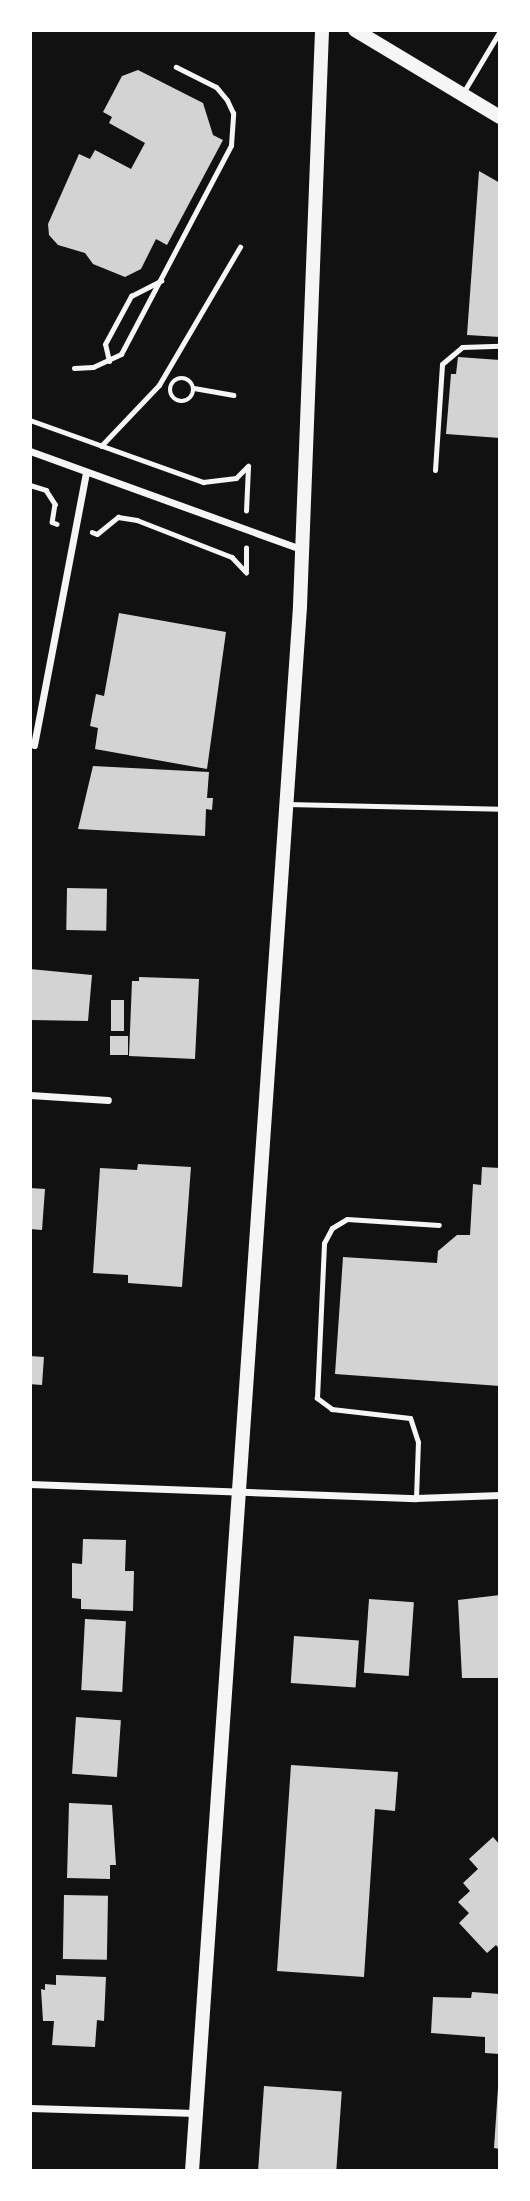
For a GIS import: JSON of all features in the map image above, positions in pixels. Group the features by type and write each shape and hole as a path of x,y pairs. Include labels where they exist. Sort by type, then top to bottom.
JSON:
{"main road":[{"path":"192,2171 286,804 301,549 322,30"},
{"path":"355,30 500,117"}],"street":[{"path":"30,451 301,549"},
{"path":"34,745 86,472"},
{"path":"30,1095 108,1100"},
{"path":"30,1484 416,1498 500,1496"},
{"path":"30,2108 196,2113"}],"lane":[{"path":"463,93 500,31"},
{"path":"74,368 109,361 121,354 231,145 233,113 216,87 176,66"},
{"path":"109,361 105,344 131,296 161,281"},
{"path":"435,470 442,364 462,346 500,346"},
{"path":"286,804 500,808"},
{"path":"416,1498 418,1442 410,1418 332,1409 317,1398 324,1243 339,1222 358,1219 439,1225"}],"path":[{"path":"101,446 159,385 240,247"},
{"path":"169,388 172,382 185,378 194,388 233,395"},
{"path":"159,385 169,388 175,401 182,403 194,396 194,388"},
{"path":"30,420 203,482 236,478 248,466"},
{"path":"30,485 46,490 55,504 52,522 57,524"},
{"path":"90,532 97,534 118,517 137,520 233,557 246,572"}],"building":[{"path":"138,70 203,103 213,135 223,140 167,245 156,239 141,269 125,277 93,264 85,253 58,245 49,235 48,224 79,154 90,159 95,150 131,169 145,143 109,123 112,117 103,112 122,76"},
{"path":"479,171 500,183 500,337 467,335"},
{"path":"458,357 500,360 500,438 446,434 451,374 456,374"},
{"path":"119,613 226,632 207,769 95,749 98,728 90,726 96,694 104,696"},
{"path":"93,766 209,772 207,798 213,798 212,810 206,809 205,836 78,829"},
{"path":"67,888 107,889 106,931 66,930"},
{"path":"30,969 92,975 88,1021 30,1020"},
{"path":"139,977 199,979 195,1059 129,1056 132,981 139,981"},
{"path":"111,1000 124,1000 124,1031 111,1031"},
{"path":"110,1036 128,1036 128,1055 110,1055"},
{"path":"138,1164 191,1167 182,1287 128,1283 128,1275 93,1273 100,1168 137,1170"},
{"path":"482,1167 500,1168 500,1386 335,1374 343,1257 437,1263 438,1251 457,1235 470,1235 473,1184 481,1185"},
{"path":"30,1188 45,1189 42,1230 30,1229"},
{"path":"30,1356 44,1357 42,1385 30,1384"},
{"path":"83,1539 126,1540 125,1571 134,1571 133,1611 81,1609 81,1599 72,1598 72,1563 82,1564"},
{"path":"500,1595 500,1678 462,1678 458,1600"},
{"path":"369,1599 414,1602 409,1676 364,1673"},
{"path":"85,1619 126,1621 122,1692 81,1690"},
{"path":"294,1636 359,1641 356,1687 291,1683"},
{"path":"76,1717 121,1720 117,1777 72,1774"},
{"path":"291,1765 398,1772 395,1811 375,1809 364,1977 277,1971"},
{"path":"69,1803 112,1805 116,1865 110,1865 110,1879 67,1878"},
{"path":"493,1837 500,1845 500,1950 496,1945 487,1953 459,1923 469,1913 458,1902 470,1891 463,1883 478,1869 469,1859"},
{"path":"64,1895 108,1896 107,1960 63,1959"},
{"path":"56,1975 106,1977 104,2021 97,2020 95,2047 52,2045 54,2021 43,2021 41,1989 45,1990 45,1984 56,1985"},
{"path":"472,1992 500,1994 500,2054 485,2053 485,2037 431,2033 433,1997 471,1998"},
{"path":"264,2086 342,2091 336,2171 258,2171"},
{"path":"500,2088 500,2149 494,2148"}]}
